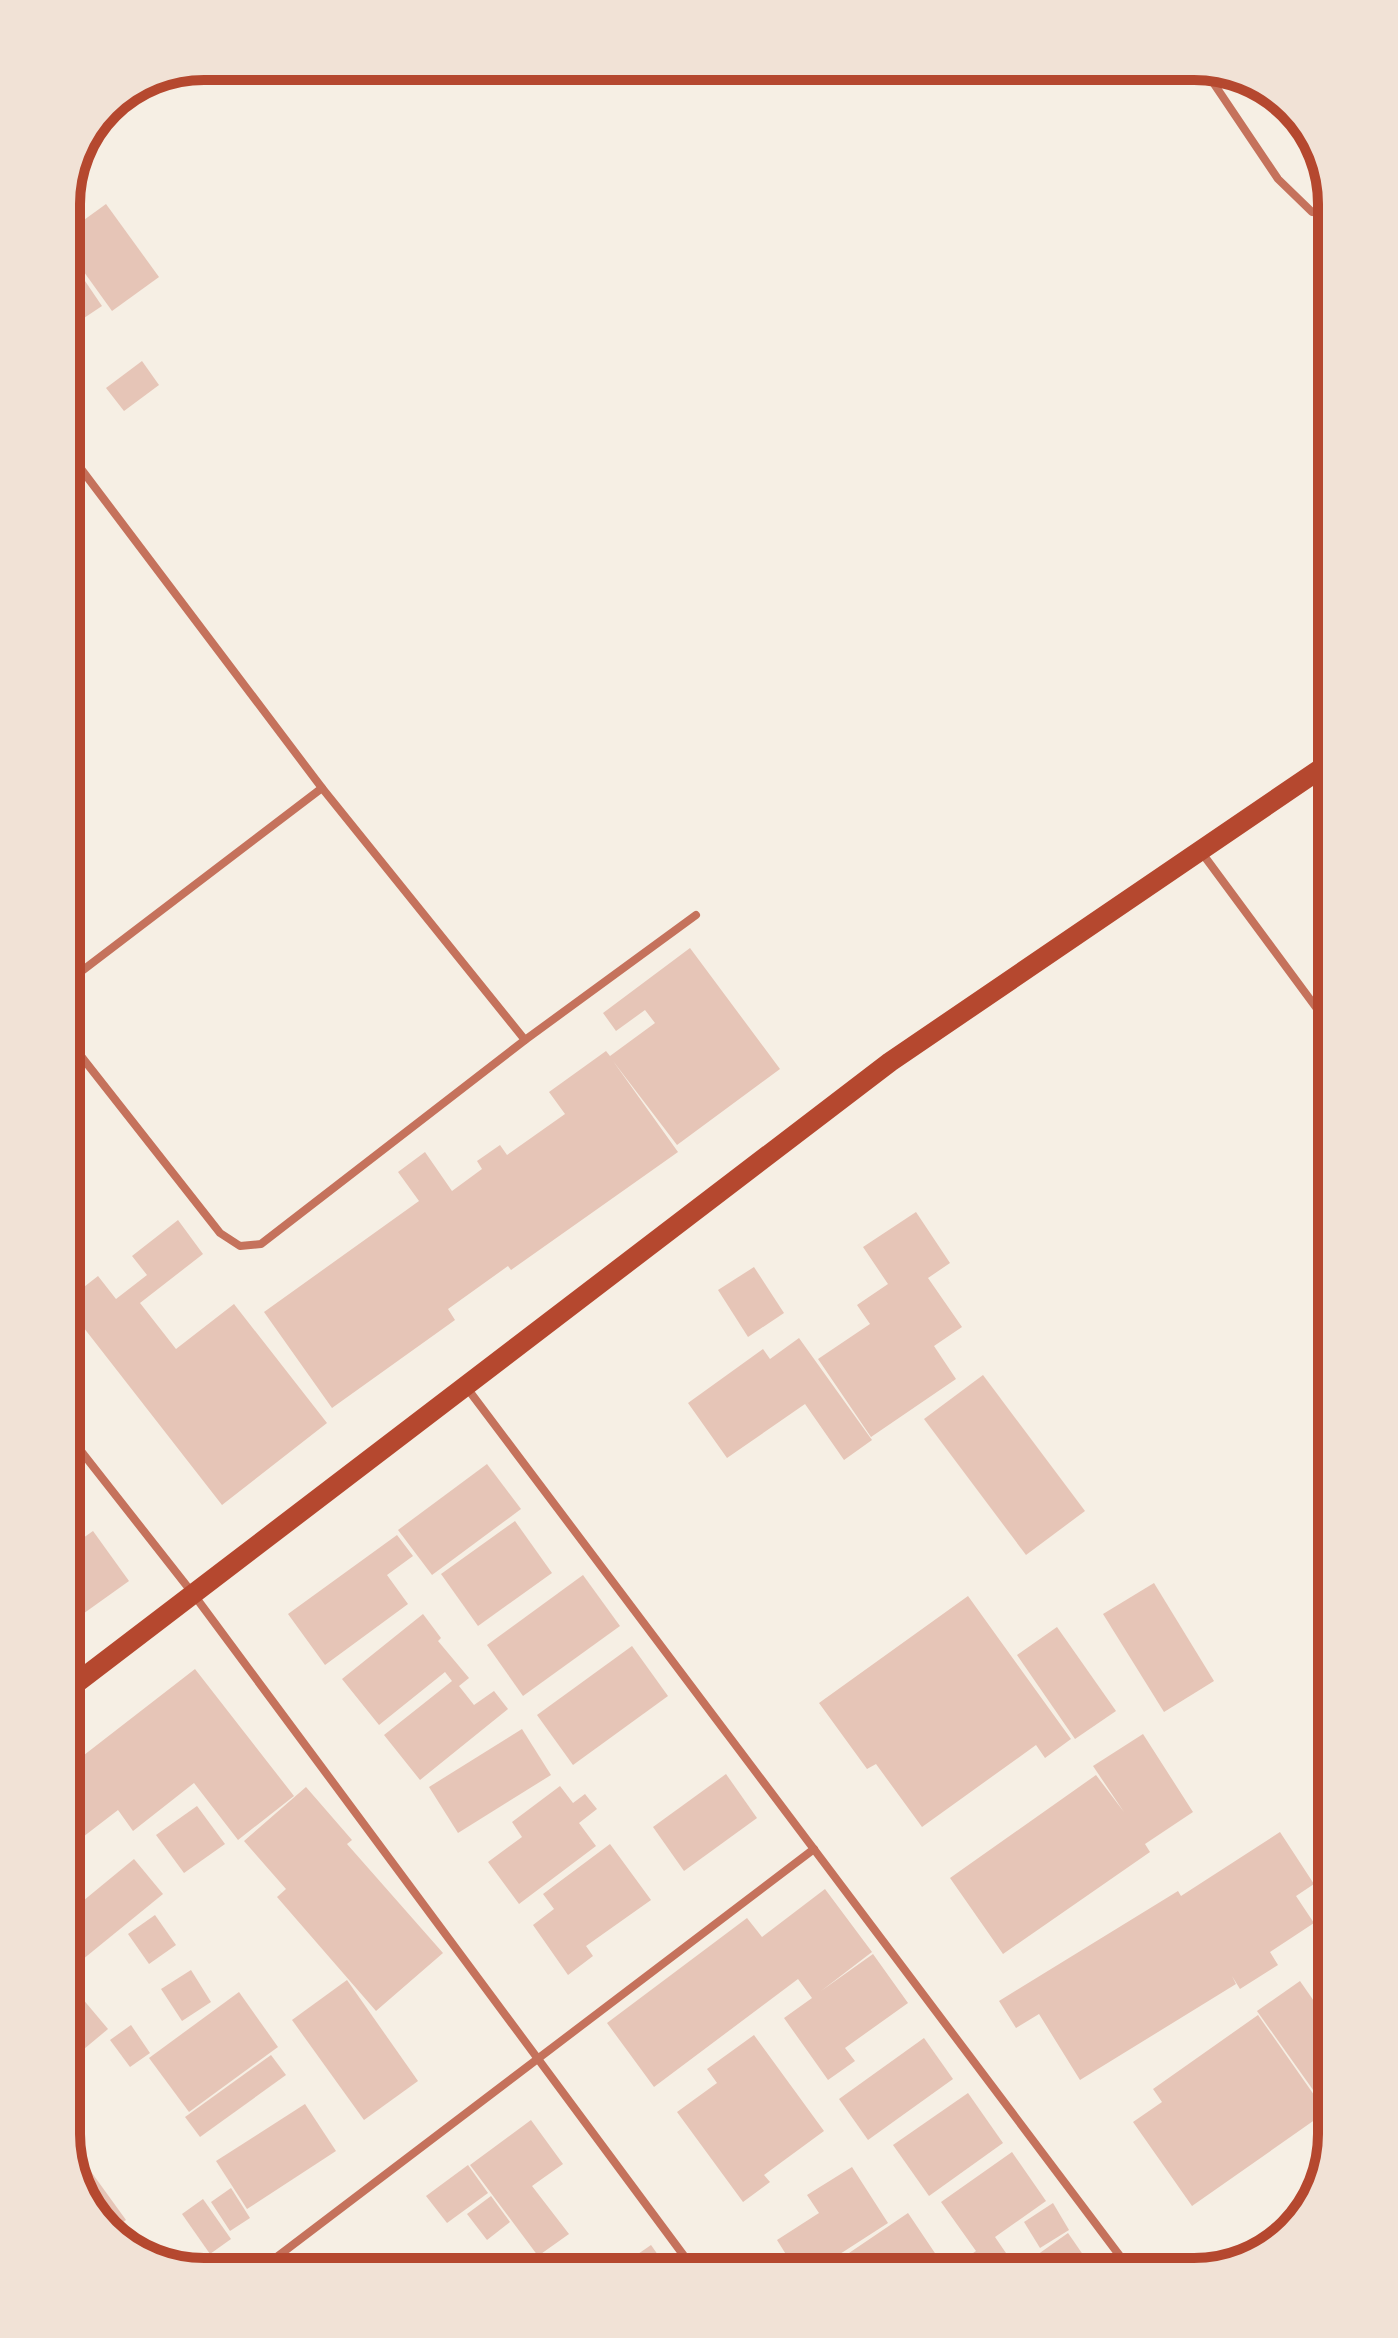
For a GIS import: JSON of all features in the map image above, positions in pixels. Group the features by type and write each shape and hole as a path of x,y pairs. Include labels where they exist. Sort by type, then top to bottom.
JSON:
{"main road":[{"path":"80,1680 890,1062 1318,771"}],"street":[{"path":"1212,81 1278,179 1312,212 1318,213"},
{"path":"80,468 322,788 525,1040"},
{"path":"80,972 322,788"},
{"path":"1201,850 1318,1010"},
{"path":"80,1055 220,1233 240,1246 261,1244 525,1040 696,915"},
{"path":"467,1388 1121,2258"},
{"path":"80,1450 194,1595 686,2258"},
{"path":"275,2258 814,1849"}],"building":[{"path":"106,204 159,277 112,311 80,266 80,223"},
{"path":"80,274 102,306 80,321"},
{"path":"142,361 159,385 124,411 106,388"},
{"path":"690,948 780,1069 677,1145 613,1061 678,1152 511,1270 508,1266 448,1309 455,1320 332,1408 264,1312 419,1201 398,1172 425,1152 452,1191 482,1169 477,1161 500,1145 507,1155 565,1114 549,1092 606,1051 610,1056 655,1023 645,1010 616,1031 603,1013"},
{"path":"916,1212 950,1263 928,1278 962,1327 934,1346 956,1379 871,1437 818,1359 870,1324 857,1305 888,1284 863,1247"},
{"path":"178,1220 203,1254 140,1303 176,1349 234,1304 327,1423 222,1505 80,1323 80,1290 98,1276 116,1299 147,1275 132,1256"},
{"path":"754,1267 784,1313 748,1337 718,1290"},
{"path":"799,1338 872,1440 844,1460 805,1404 727,1458 688,1403 763,1349 770,1359"},
{"path":"983,1375 1085,1511 1026,1555 924,1419"},
{"path":"487,1464 521,1509 432,1575 398,1530"},
{"path":"515,1521 552,1573 478,1626 441,1574"},
{"path":"93,1531 129,1581 80,1616 80,1540"},
{"path":"397,1535 413,1556 387,1575 408,1604 325,1665 288,1614"},
{"path":"583,1575 620,1626 523,1696 487,1645"},
{"path":"1154,1583 1214,1681 1164,1712 1103,1614"},
{"path":"968,1596 1071,1739 1045,1758 1036,1745 922,1827 876,1764 867,1769 819,1703"},
{"path":"423,1614 441,1638 438,1641 469,1678 459,1686 474,1705 494,1691 508,1709 420,1780 384,1735 452,1681 445,1672 379,1725 342,1679"},
{"path":"1057,1627 1116,1711 1075,1739 1017,1655"},
{"path":"632,1646 668,1696 573,1765 537,1715"},
{"path":"195,1669 294,1796 238,1840 194,1783 133,1831 118,1810 80,1839 80,1758"},
{"path":"522,1729 551,1775 458,1833 429,1787"},
{"path":"1143,1734 1193,1812 1145,1844 1150,1852 1003,1954 950,1878 1096,1775 1124,1812 1093,1766"},
{"path":"726,1774 757,1818 684,1871 653,1827"},
{"path":"560,1786 573,1803 585,1794 597,1809 579,1823 596,1846 519,1904 488,1862 522,1837 512,1822"},
{"path":"306,1787 352,1840 347,1844 443,1953 376,2011 277,1897 286,1889 244,1841"},
{"path":"197,1806 225,1844 184,1873 156,1835"},
{"path":"1280,1832 1314,1884 1296,1896 1314,1923 1270,1952 1278,1965 1240,1989 1232,1976 1236,1984 1080,2080 1039,2014 1016,2028 999,2001 1178,1891 1181,1896"},
{"path":"610,1844 651,1900 586,1946 593,1956 568,1975 533,1925 554,1909 543,1894"},
{"path":"134,1859 163,1894 80,1962 80,1903"},
{"path":"825,1889 872,1952 821,1991 873,1954 908,2003 845,2048 855,2061 828,2080 784,2018 812,1998 798,1979 654,2087 607,2023 747,1918 762,1937"},
{"path":"155,1915 176,1945 149,1964 128,1934"},
{"path":"191,1970 211,2002 182,2021 161,1989"},
{"path":"347,1980 418,2081 364,2120 292,2020"},
{"path":"1300,1981 1318,2007 1318,2097 1257,2011"},
{"path":"239,1992 278,2047 189,2112 149,2058"},
{"path":"80,1996 108,2029 80,2052"},
{"path":"1258,2015 1318,2101 1318,2118 1192,2206 1133,2122 1162,2102 1153,2089"},
{"path":"131,2025 150,2053 130,2067 110,2040"},
{"path":"754,2035 824,2131 764,2175 770,2182 743,2202 677,2112 717,2083 707,2069"},
{"path":"924,2038 953,2079 868,2140 839,2099"},
{"path":"271,2055 286,2075 200,2137 185,2117"},
{"path":"968,2093 1003,2143 929,2196 893,2145"},
{"path":"305,2104 336,2151 247,2209 216,2161"},
{"path":"531,2120 563,2164 532,2186 569,2234 538,2256 470,2165"},
{"path":"1012,2152 1046,2201 995,2237 1009,2258 966,2258 976,2251 941,2202"},
{"path":"83,2162 126,2220 120,2225 101,2203"},
{"path":"468,2165 488,2193 447,2223 426,2196"},
{"path":"852,2167 888,2223 834,2258 788,2258 777,2240 819,2213 807,2195"},
{"path":"231,2188 250,2218 230,2231 211,2202"},
{"path":"491,2196 510,2222 487,2240 467,2214"},
{"path":"203,2199 231,2239 210,2254 182,2214"},
{"path":"1053,2203 1069,2230 1040,2248 1024,2222"},
{"path":"908,2213 938,2258 842,2258"},
{"path":"1068,2233 1085,2258 1033,2258"},
{"path":"651,2245 660,2258 632,2258"}]}
